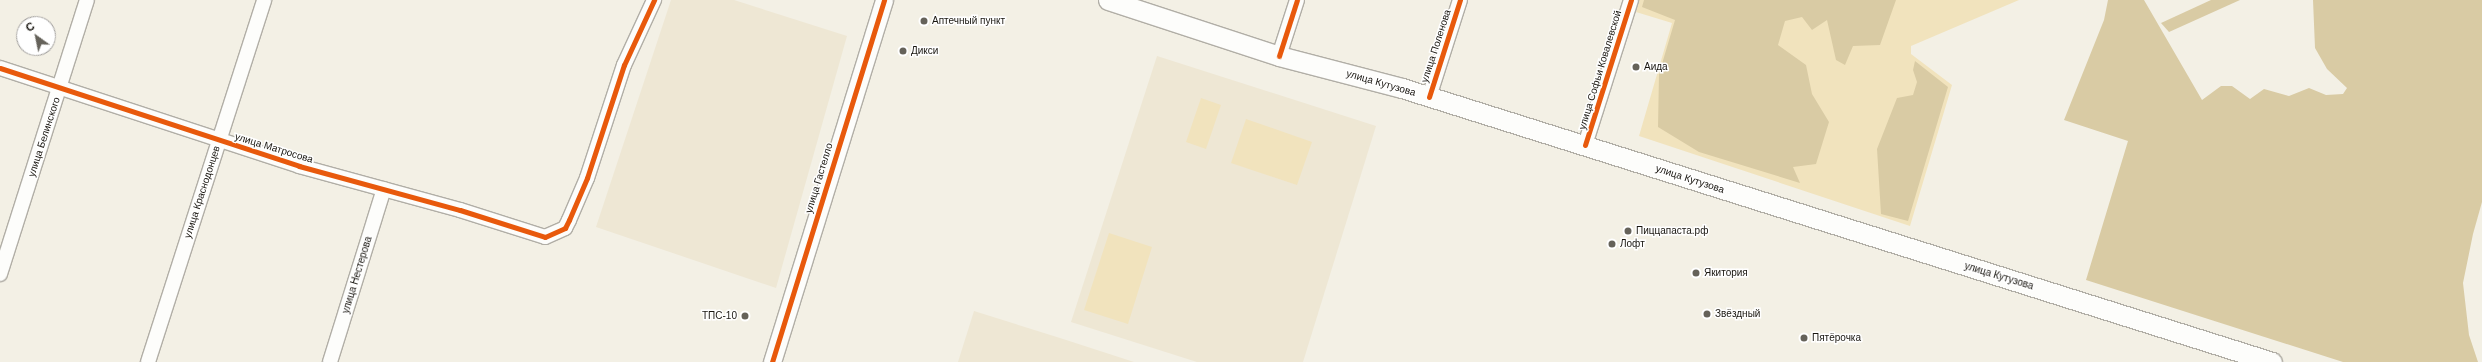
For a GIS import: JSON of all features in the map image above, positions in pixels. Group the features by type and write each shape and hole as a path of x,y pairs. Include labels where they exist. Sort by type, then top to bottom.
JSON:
{"main road":[{"name":"улица Кутузова","path":"1108,0 1137,4 1279,56 1402,88 2272,362"}],"street":[{"name":"улица Белинского","path":"0,274 61,87 87,0"},
{"name":"улица Краснодонцев","path":"148,362 264,0"},
{"name":"улица Матросова","path":"0,68 219,140 545,237 565,228 569,220 587,178 624,65 654,0"},
{"name":"улица Гастелло","path":"772,362 884,0"},
{"path":"1279,56 1297,0"},
{"name":"улица Поленова","path":"1429,97 1460,0"},
{"name":"улица Софьи Ковалевской","path":"1585,145 1631,0"},
{"name":"улица Нестерова","path":"330,362 384,189"}],"shaded area":[{"path":"671,0 734,0 847,36 776,288 596,227"},
{"path":"1639,0 2019,0 1911,46 1911,54 1952,85 1910,226 1639,136 1672,23 1636,12"},
{"path":"1644,0 1896,0 1880,45 1853,46 1845,65 1836,60 1827,20 1812,30 1802,17 1785,21 1778,45 1806,65 1812,94 1829,122 1816,164 1793,167 1800,183 1699,152 1658,127 1659,74 1675,20 1642,7"},
{"path":"2108,0 2144,0 2202,100 2221,86 2232,86 2250,99 2264,89 2289,96 2309,88 2326,95 2343,94 2347,88 2327,69 2315,48 2313,0 2482,0 2482,202 2473,234 2463,283 2469,335 2478,362 2343,362 2086,280 2128,141 2064,120 2104,20"},
{"path":"2211,0 2240,0 2169,32 2161,23"},
{"path":"1157,56 1376,126 1303,362 1197,362 1071,322"},
{"path":"1915,61 1948,87 1908,221 1881,214 1877,149 1897,98 1913,95 1917,82 1913,70"},
{"path":"1201,98 1221,105 1206,149 1186,142"},
{"path":"1246,119 1312,142 1297,185 1231,163"},
{"path":"1109,233 1152,247 1128,324 1084,310"},
{"path":"974,311 1060,338 1134,362 958,362"}],"cycle path":[{"path":"0,68 299,166 460,210 545,237 565,228 569,220 587,178 624,65 654,0"},
{"path":"772,362 884,0"},
{"path":"1279,56 1297,0"},
{"path":"1429,97 1460,0"},
{"path":"1585,145 1631,0"}],"place":[{"name":"Аптечный пункт","path":"924,21"},
{"name":"Дикси","path":"903,51"},
{"name":"Аида","path":"1636,67"},
{"name":"Пиццапаста.рф","path":"1628,231"},
{"name":"Лофт","path":"1612,244"},
{"name":"Якитория","path":"1696,273"},
{"name":"Звёздный","path":"1707,314"},
{"name":"ТПС-10","path":"745,316"},
{"name":"Пятёрочка","path":"1804,338"}]}
